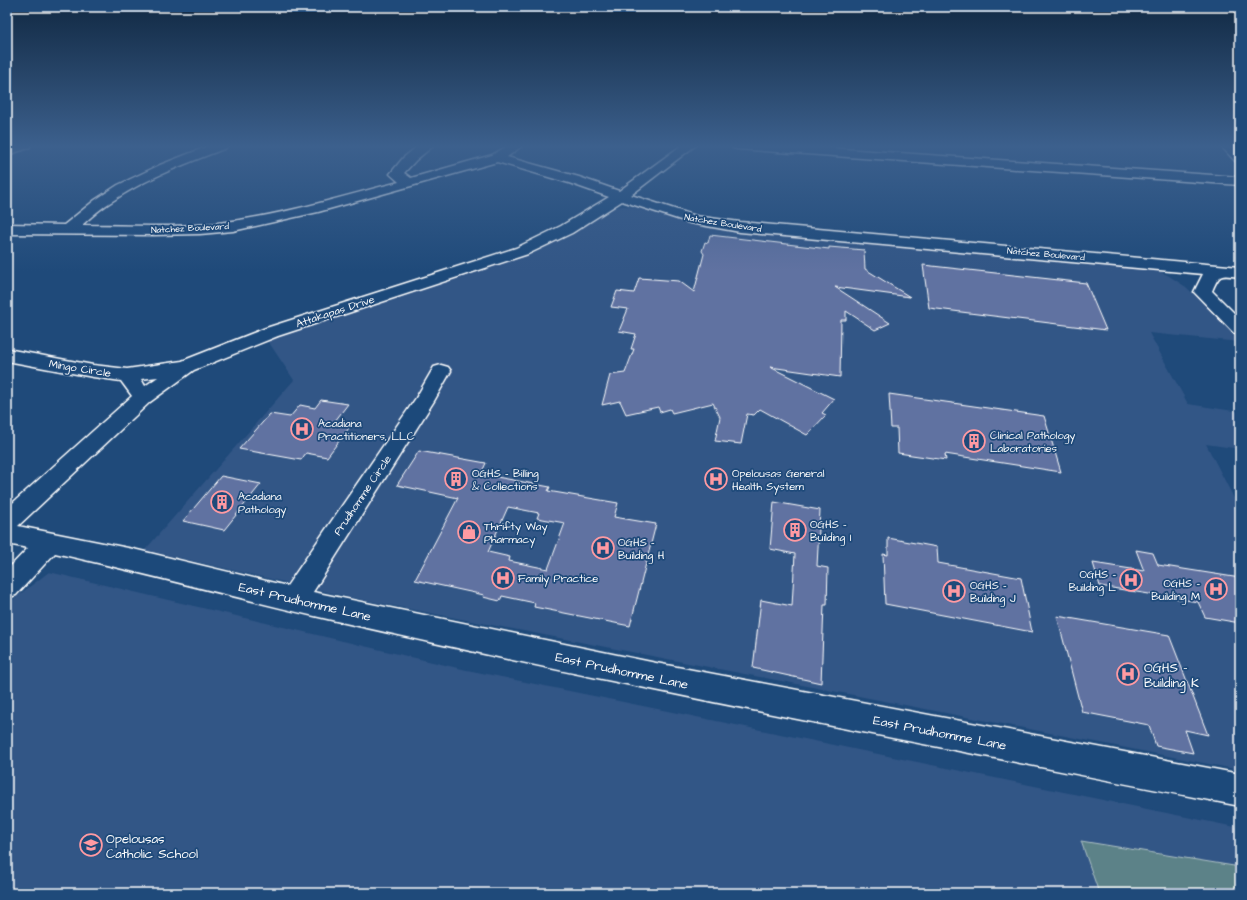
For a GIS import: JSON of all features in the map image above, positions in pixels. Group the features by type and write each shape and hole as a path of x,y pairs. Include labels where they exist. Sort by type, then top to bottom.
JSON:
{"street":[{"path":"69,228 101,202 127,187"},
{"name":"Natchez Boulevard","path":"7,229 69,228 153,230 200,229 233,226 312,209 393,187"},
{"name":"Natchez Boulevard","path":"592,187 676,215 695,220 740,227 1240,272"},
{"name":"Attakapas Drive","path":"7,522 143,397 187,366 272,332 522,252 570,229 632,187"},
{"path":"1154,264 1193,286 1240,329"},
{"path":"1193,286 1220,270"},
{"name":"Mingo Circle","path":"7,355 93,371 127,375 143,397"},
{"path":"127,375 187,366"},
{"name":"Prudhomme Circle","path":"294,598 424,401 441,371"},
{"name":"East Prudhomme Lane","path":"7,534 50,542 294,598 343,611 693,685 1240,790"},
{"path":"7,587 50,542"}],"shaded area":[{"name":"Opelousas General Health System","path":"623,206 636,207 689,223 764,235 1131,266 1159,271 1186,287 1240,338 1240,342 1149,333 1188,404 1240,412 1240,449 1206,444 1240,510 1240,770 353,598 145,550 294,380 266,338 484,268 553,243 612,208"},
{"path":"49,572 462,669 1240,828 1240,893 7,893 7,604"}],"green space":[{"path":"1081,841 1240,867 1240,893 1099,893"}],"building":[{"path":"710,235 829,249 829,247 864,250 865,269 910,297 835,287 890,323 875,330 846,311 846,320 841,320 840,377 770,367 834,399 822,413 826,415 807,435 760,409 754,415 747,414 741,444 715,441 720,417 713,403 672,413 670,409 660,412 658,407 626,414 620,401 602,405 610,375 625,373 634,349 631,349 636,334 619,331 628,309 611,307 617,291 634,293 639,278 679,281 694,292 704,254 702,251 705,242 708,243"},
{"path":"923,265 1086,283 1106,330 929,308"},
{"name":"Clinical Pathology Laboratories","path":"889,394 1044,416 1061,472 945,454 946,460 898,453 897,428 891,428"},
{"name":"Acadiana Practitioners, LLC","path":"321,400 348,404 335,421 352,424 327,457 306,453 301,460 239,449 270,414 290,417 300,405 315,408"},
{"path":"419,451 486,463 481,474 550,487 548,491 618,503 614,517 656,524 630,626 534,607 535,603 502,596 500,601 483,597 484,595 415,580 458,498 397,485","holes":["508,507 539,513 537,518 565,523 548,569 509,561 510,557 488,552"]},
{"name":"Acadiana Pathology","path":"221,476 261,484 224,530 183,521"},
{"path":"774,502 820,510 817,566 828,568 827,605 824,605 821,683 753,668 761,600 792,606 795,554 770,549"},
{"name":"OGHS - Building J","path":"888,538 937,547 938,563 1021,578 1032,632 885,604 883,554 888,555"},
{"path":"1136,550 1153,553 1158,565 1240,578 1240,623 1205,617 1198,602 1100,586 1093,563 1144,571"},
{"name":"OGHS - Building K","path":"1057,616 1169,635 1208,735 1185,730 1193,753 1156,746 1149,725 1082,712"}],"place":[{"name":"Acadiana Practitioners, LLC","path":"302,429"},
{"name":"Clinical Pathology Laboratories","path":"974,441"},
{"name":"OGHS - Billing & Collections","path":"456,479"},
{"name":"Opelousas General Health System","path":"716,479"},
{"name":"Acadiana Pathology","path":"222,502"},
{"name":"OGHS - Building I","path":"795,530"},
{"name":"Thrifty Way Pharmacy","path":"469,532"},
{"name":"OGHS - Building H","path":"603,548"},
{"name":"Family Practice","path":"503,578"},
{"name":"OGHS - Building L","path":"1131,580"},
{"name":"OGHS - Building M","path":"1216,589"},
{"name":"OGHS - Building J","path":"954,591"},
{"name":"OGHS - Building K","path":"1128,674"},
{"name":"Opelousas Catholic School","path":"91,845"}]}
